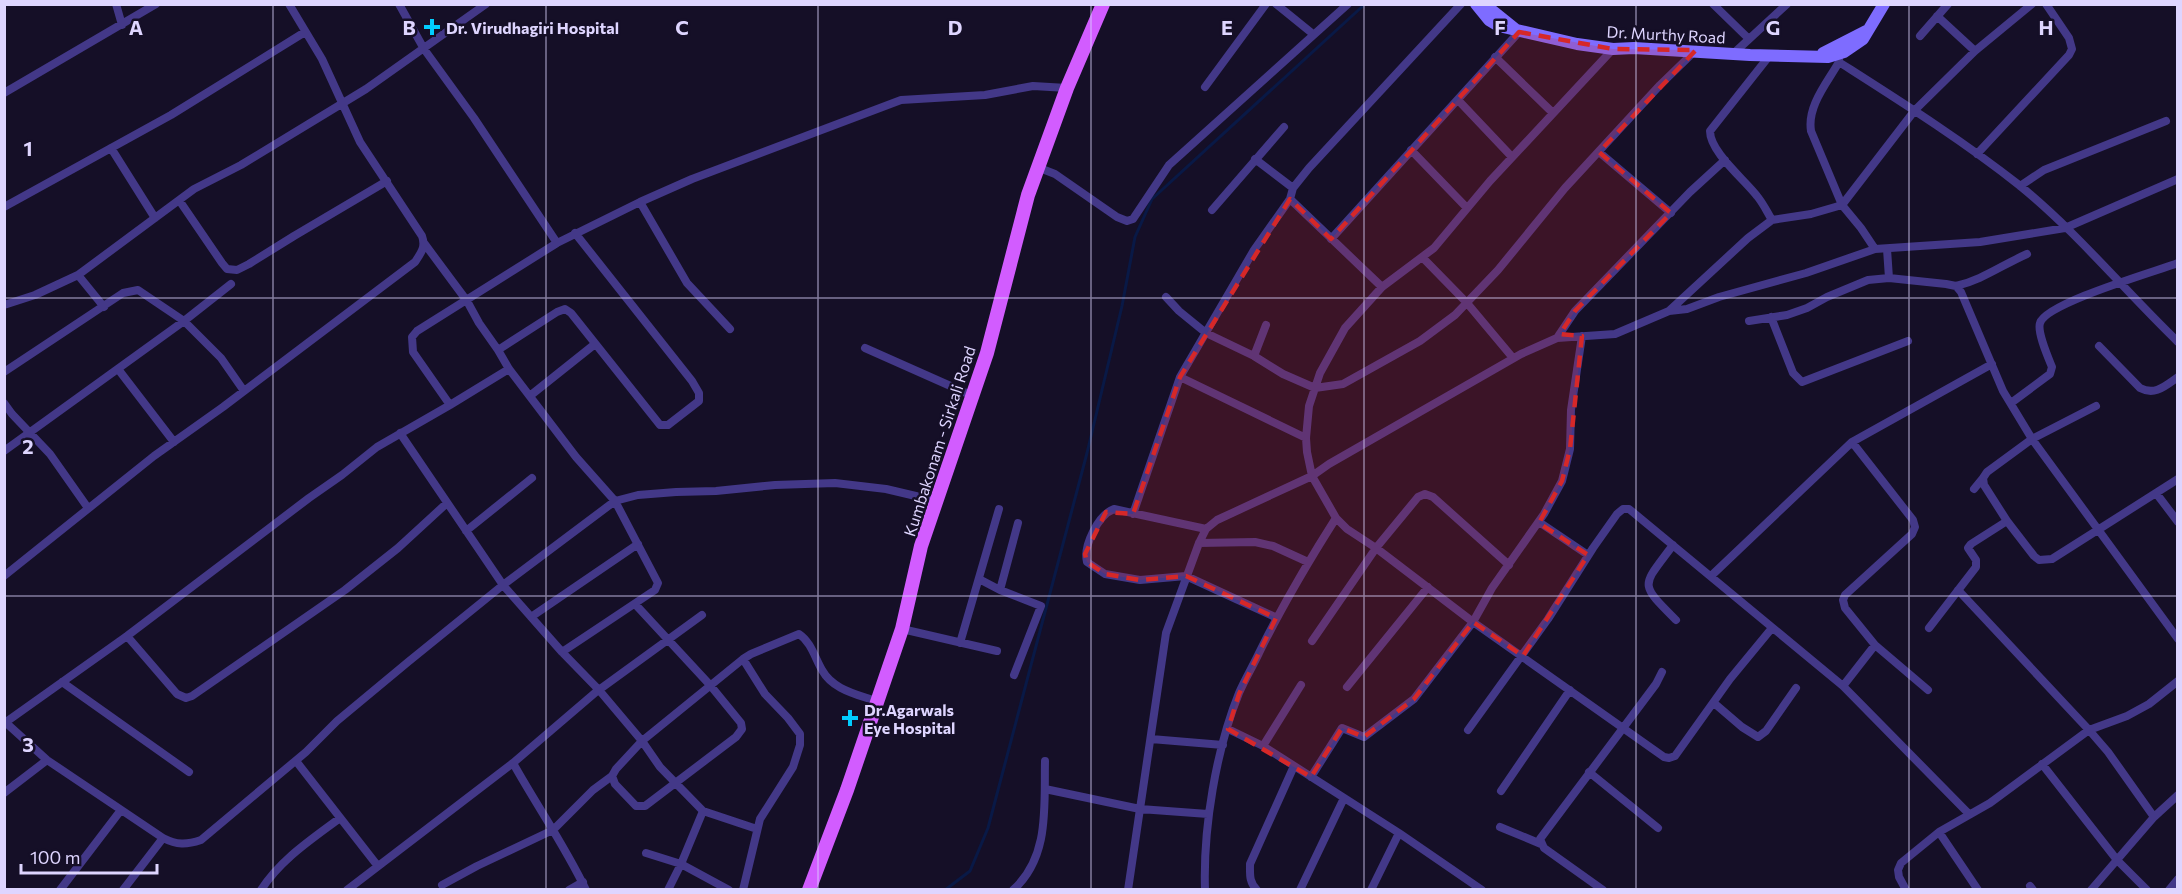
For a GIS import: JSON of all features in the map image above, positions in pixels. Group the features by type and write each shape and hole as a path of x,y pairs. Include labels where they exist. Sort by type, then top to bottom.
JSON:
{"main road":[{"name":"Kumbakonam - Sirkali Road","path":"809,890 847,790 902,629 921,546 987,353 1037,167 1052,134 1067,88 1103,4"},
{"name":"Dr. Murthy Road","path":"1476,4 1495,24 1577,44 1613,49 1696,50 1839,58"},
{"name":"Dr. Murthy Road","path":"1484,4 1517,31"},
{"path":"1839,58 1870,29 1884,4"},
{"path":"1818,56 1870,29"}],"street":[{"path":"116,4 122,25"},
{"path":"4,93 156,4"},
{"path":"289,4 322,58 360,142 422,236 424,243 467,301 478,323 509,369 576,457 615,501 657,586 655,590 635,604 562,652"},
{"path":"399,4 424,49 474,118 557,243"},
{"path":"4,305 35,295 78,275 194,189 241,165 293,131 343,103 486,4"},
{"path":"1205,87 1266,4"},
{"path":"1276,4 1286,8 1313,34"},
{"path":"1037,167 1055,174 1117,217 1127,221 1133,219 1169,165 1348,4"},
{"path":"1133,514 1180,377 1254,250 1290,199 1293,188 1461,4"},
{"path":"1713,4 1749,39"},
{"path":"1734,53 1787,4"},
{"path":"1920,36 1948,4"},
{"path":"1669,311 1748,238 1773,220 1811,214 1842,204 1915,110 1975,51 2032,4"},
{"path":"1977,154 2069,55 2072,49 2069,38 2046,4"},
{"path":"1937,16 1975,51"},
{"path":"1331,239 1458,100 1517,31"},
{"path":"4,207 171,115 305,32"},
{"path":"1613,49 1512,157 1434,248 1382,287 1346,328 1320,373 1309,406 1306,438 1312,476 1336,518 1347,529 1376,548 1473,622 1669,758 1675,756 1743,661 1772,628"},
{"path":"1166,297 1206,333 1254,356 1283,374 1315,387 1343,384 1420,341 1455,315 1599,152 1660,85 1696,50"},
{"path":"1770,55 1710,131 1710,138 1725,160 1758,197 1773,220"},
{"path":"1495,57 1553,113"},
{"path":"1875,249 1842,204 1810,131 1809,118 1839,58 2020,186 2121,283 2178,342"},
{"path":"450,405 413,352 412,338 417,331 575,233 692,179 901,100 985,95 1033,86 1067,88"},
{"path":"1458,100 1512,157"},
{"path":"2020,186 2044,170 2166,121"},
{"path":"1212,210 1284,127"},
{"path":"111,148 155,218"},
{"path":"1411,150 1467,208"},
{"path":"1599,152 1671,213"},
{"path":"1255,159 1293,188"},
{"path":"1557,338 1575,311 1690,192 1725,160"},
{"path":"1128,890 1166,633 1199,543 1206,529 1217,520 1312,476 1513,358 1557,338 1573,335 1615,334 1669,311 1687,309 1719,297 1806,273 1875,249 1980,242 2065,228 2178,179"},
{"path":"179,200 222,263 227,269 237,270 387,181"},
{"path":"1290,199 1382,287"},
{"path":"640,202 687,283 730,329"},
{"path":"498,350 565,309 571,312 660,425 668,425 699,401 699,393 692,381 575,233"},
{"path":"4,576 174,442 415,262 424,243"},
{"path":"1887,249 1889,278"},
{"path":"1749,321 1807,308 1868,280 1889,278 1956,286 1986,277 2009,262 2027,254"},
{"path":"1423,258 1467,303 1513,358"},
{"path":"2011,403 2050,374 2052,368 2038,327 2047,313 2089,294 2178,262"},
{"path":"78,275 104,307"},
{"path":"4,451 184,321 231,284"},
{"path":"1956,286 1966,302 2011,403 2032,439 2178,639"},
{"path":"4,372 123,293 138,290 184,321 221,358 244,391"},
{"path":"1772,317 1793,373 1802,382 1908,341"},
{"path":"1254,356 1266,325"},
{"path":"1311,777 1341,728 1364,737 1414,699 1473,622 1492,588 1539,522 1562,481 1570,449 1571,410 1582,336"},
{"path":"531,395 595,344"},
{"path":"2099,346 2140,388 2147,392 2161,389 2178,377"},
{"path":"865,348 973,396"},
{"path":"1711,576 1852,441 1992,364"},
{"path":"118,369 174,442"},
{"path":"509,369 376,447 127,636 5,722 46,760 163,838 173,843 187,844 201,840 296,761 338,721 503,585 615,501 638,495 835,483 886,489 937,501"},
{"path":"1180,377 1306,438"},
{"path":"4,403 50,453 88,508"},
{"path":"1974,489 1987,472 2032,439 2096,406"},
{"path":"400,433 503,585 599,690 642,741 660,767 703,811 757,829"},
{"path":"1852,441 1913,520 1915,527 1912,534 1845,595 1843,600 1845,608 1875,645 1928,690"},
{"path":"466,531 532,478"},
{"path":"1983,478 1984,485 2007,521 2039,561 2052,559 2178,479"},
{"path":"2156,493 2178,522"},
{"path":"1312,641 1376,548 1418,497 1429,494 1509,565"},
{"path":"127,636 177,694 186,698 192,696 345,590 398,548 447,503"},
{"path":"960,643 999,509"},
{"path":"1206,529 1114,509 1106,512 1100,519 1085,554 1087,562 1105,574 1140,580 1186,576 1277,618"},
{"path":"1468,730 1523,656 1588,555 1623,509 1634,512 1843,686 1969,814"},
{"path":"1205,890 1208,814 1223,745 1239,694 1277,618 1336,518"},
{"path":"1929,628 1977,563 1968,548 2007,521"},
{"path":"1539,522 1588,555"},
{"path":"1000,590 1018,523"},
{"path":"1199,543 1255,542 1273,546 1308,562"},
{"path":"531,617 638,544"},
{"path":"1673,545 1652,574 1648,588 1650,594 1676,620"},
{"path":"979,579 1041,606 1014,675"},
{"path":"1347,687 1428,587"},
{"path":"1958,590 2108,752 2154,817"},
{"path":"612,776 615,784 636,807 645,806 736,737 742,729 741,723 710,685 635,604"},
{"path":"347,890 513,763 599,690 702,615"},
{"path":"902,629 997,651"},
{"path":"442,885 553,830 593,790 612,776 642,741 751,654 799,634 809,645 823,672 838,687 878,702"},
{"path":"1843,686 1875,645"},
{"path":"742,659 765,694 800,734 800,745 793,766 760,819 743,890"},
{"path":"1540,844 1542,834 1656,684 1662,672"},
{"path":"1906,890 1899,878 1898,870 1901,863 1939,832 1990,803 2089,730 2127,716 2149,704 2178,681"},
{"path":"63,682 189,772"},
{"path":"1263,746 1301,685"},
{"path":"1714,703 1742,727 1758,737 1766,731 1796,688"},
{"path":"1501,791 1570,690"},
{"path":"1228,729 1263,746 1399,833 1482,890"},
{"path":"1150,739 1223,745"},
{"path":"4,793 46,760"},
{"path":"296,761 377,865"},
{"path":"1013,890 1033,864 1042,844 1046,761"},
{"path":"513,763 584,886 569,890"},
{"path":"2042,764 2117,860 2147,890"},
{"path":"1257,890 1252,884 1251,864 1294,766"},
{"path":"1589,772 1658,828"},
{"path":"1045,789 1140,809 1208,814"},
{"path":"2091,890 2154,817 2178,795"},
{"path":"1300,890 1344,798"},
{"path":"60,890 121,810"},
{"path":"668,890 703,811"},
{"path":"261,890 269,878 301,846 340,818"},
{"path":"1500,827 1540,844 1603,890"},
{"path":"1939,832 1978,890"},
{"path":"1371,890 1399,833"},
{"path":"123,890 163,838"},
{"path":"646,853 681,864 729,890"},
{"path":"2169,890 2178,879"}],"highlighted area":[{"path":"1519,32 1613,49 1696,50 1599,152 1671,213 1575,311 1560,334 1582,336 1570,449 1562,481 1539,523 1588,555 1523,656 1473,622 1414,699 1364,737 1342,728 1311,777 1228,729 1239,694 1276,618 1186,576 1140,580 1105,574 1087,562 1085,554 1106,512 1133,514 1180,377 1290,199 1331,239"}],"waterway":[{"path":"945,890 970,871 988,828 1087,453 1122,306 1135,237 1152,199 1365,4"}],"place":[{"name":"Dr. Virudhagiri Hospital","path":"432,27"},
{"name":"Dr.Agarwals Eye Hospital","path":"850,718"}]}
